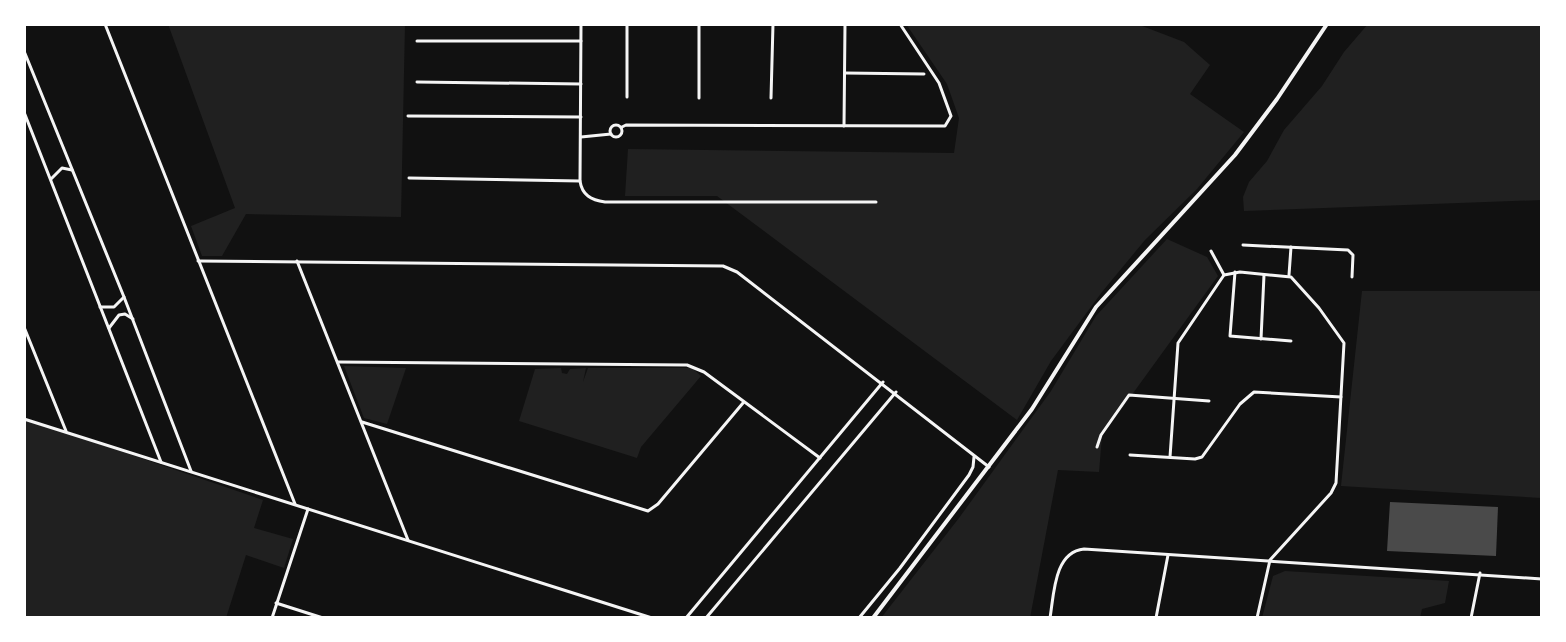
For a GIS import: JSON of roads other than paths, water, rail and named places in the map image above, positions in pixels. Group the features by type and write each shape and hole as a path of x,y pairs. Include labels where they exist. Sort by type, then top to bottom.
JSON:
{"main road":[{"path":"873,618 1041,396 1096,307 1242,145 1327,24"}],"street":[{"path":"105,24 295,504"},
{"path":"581,24 580,181 587,196 605,202 876,202"},
{"path":"627,24 627,97"},
{"path":"699,24 699,98"},
{"path":"771,98 773,24"},
{"path":"844,126 845,24"},
{"path":"611,134 613,125 941,127 949,121 950,111 941,86 900,24"},
{"path":"417,41 581,41"},
{"path":"24,51 191,471"},
{"path":"845,73 924,74"},
{"path":"417,82 581,84"},
{"path":"24,112 161,462"},
{"path":"408,116 581,117"},
{"path":"581,137 620,136 622,127"},
{"path":"51,179 62,168 72,170"},
{"path":"409,178 580,181"},
{"path":"1243,245 1350,251 1353,255 1352,277"},
{"path":"1289,276 1291,247"},
{"path":"1211,251 1224,275"},
{"path":"198,261 721,265 737,272 883,382 989,467"},
{"path":"297,261 408,540"},
{"path":"1235,272 1230,336 1291,341"},
{"path":"1170,457 1178,343 1224,275 1235,272 1289,276 1343,340 1345,349 1336,483 1331,493 1270,560 1257,618"},
{"path":"1261,339 1264,274"},
{"path":"100,307 114,307 124,297"},
{"path":"109,329 119,315 125,314 133,319"},
{"path":"24,327 67,432"},
{"path":"338,362 684,364 700,370 820,458"},
{"path":"686,618 883,382"},
{"path":"706,618 896,392"},
{"path":"1130,455 1197,459 1204,455 1252,392 1341,397"},
{"path":"1097,447 1101,435 1129,395 1209,401"},
{"path":"362,422 645,511 655,507 743,403"},
{"path":"24,419 652,618"},
{"path":"859,618 969,475 974,465 974,455"},
{"path":"272,618 308,509"},
{"path":"1050,618 1060,568 1066,556 1072,551 1092,549 1542,579"},
{"path":"1156,618 1168,554"},
{"path":"1471,618 1480,573"},
{"path":"276,603 323,618"}]}
